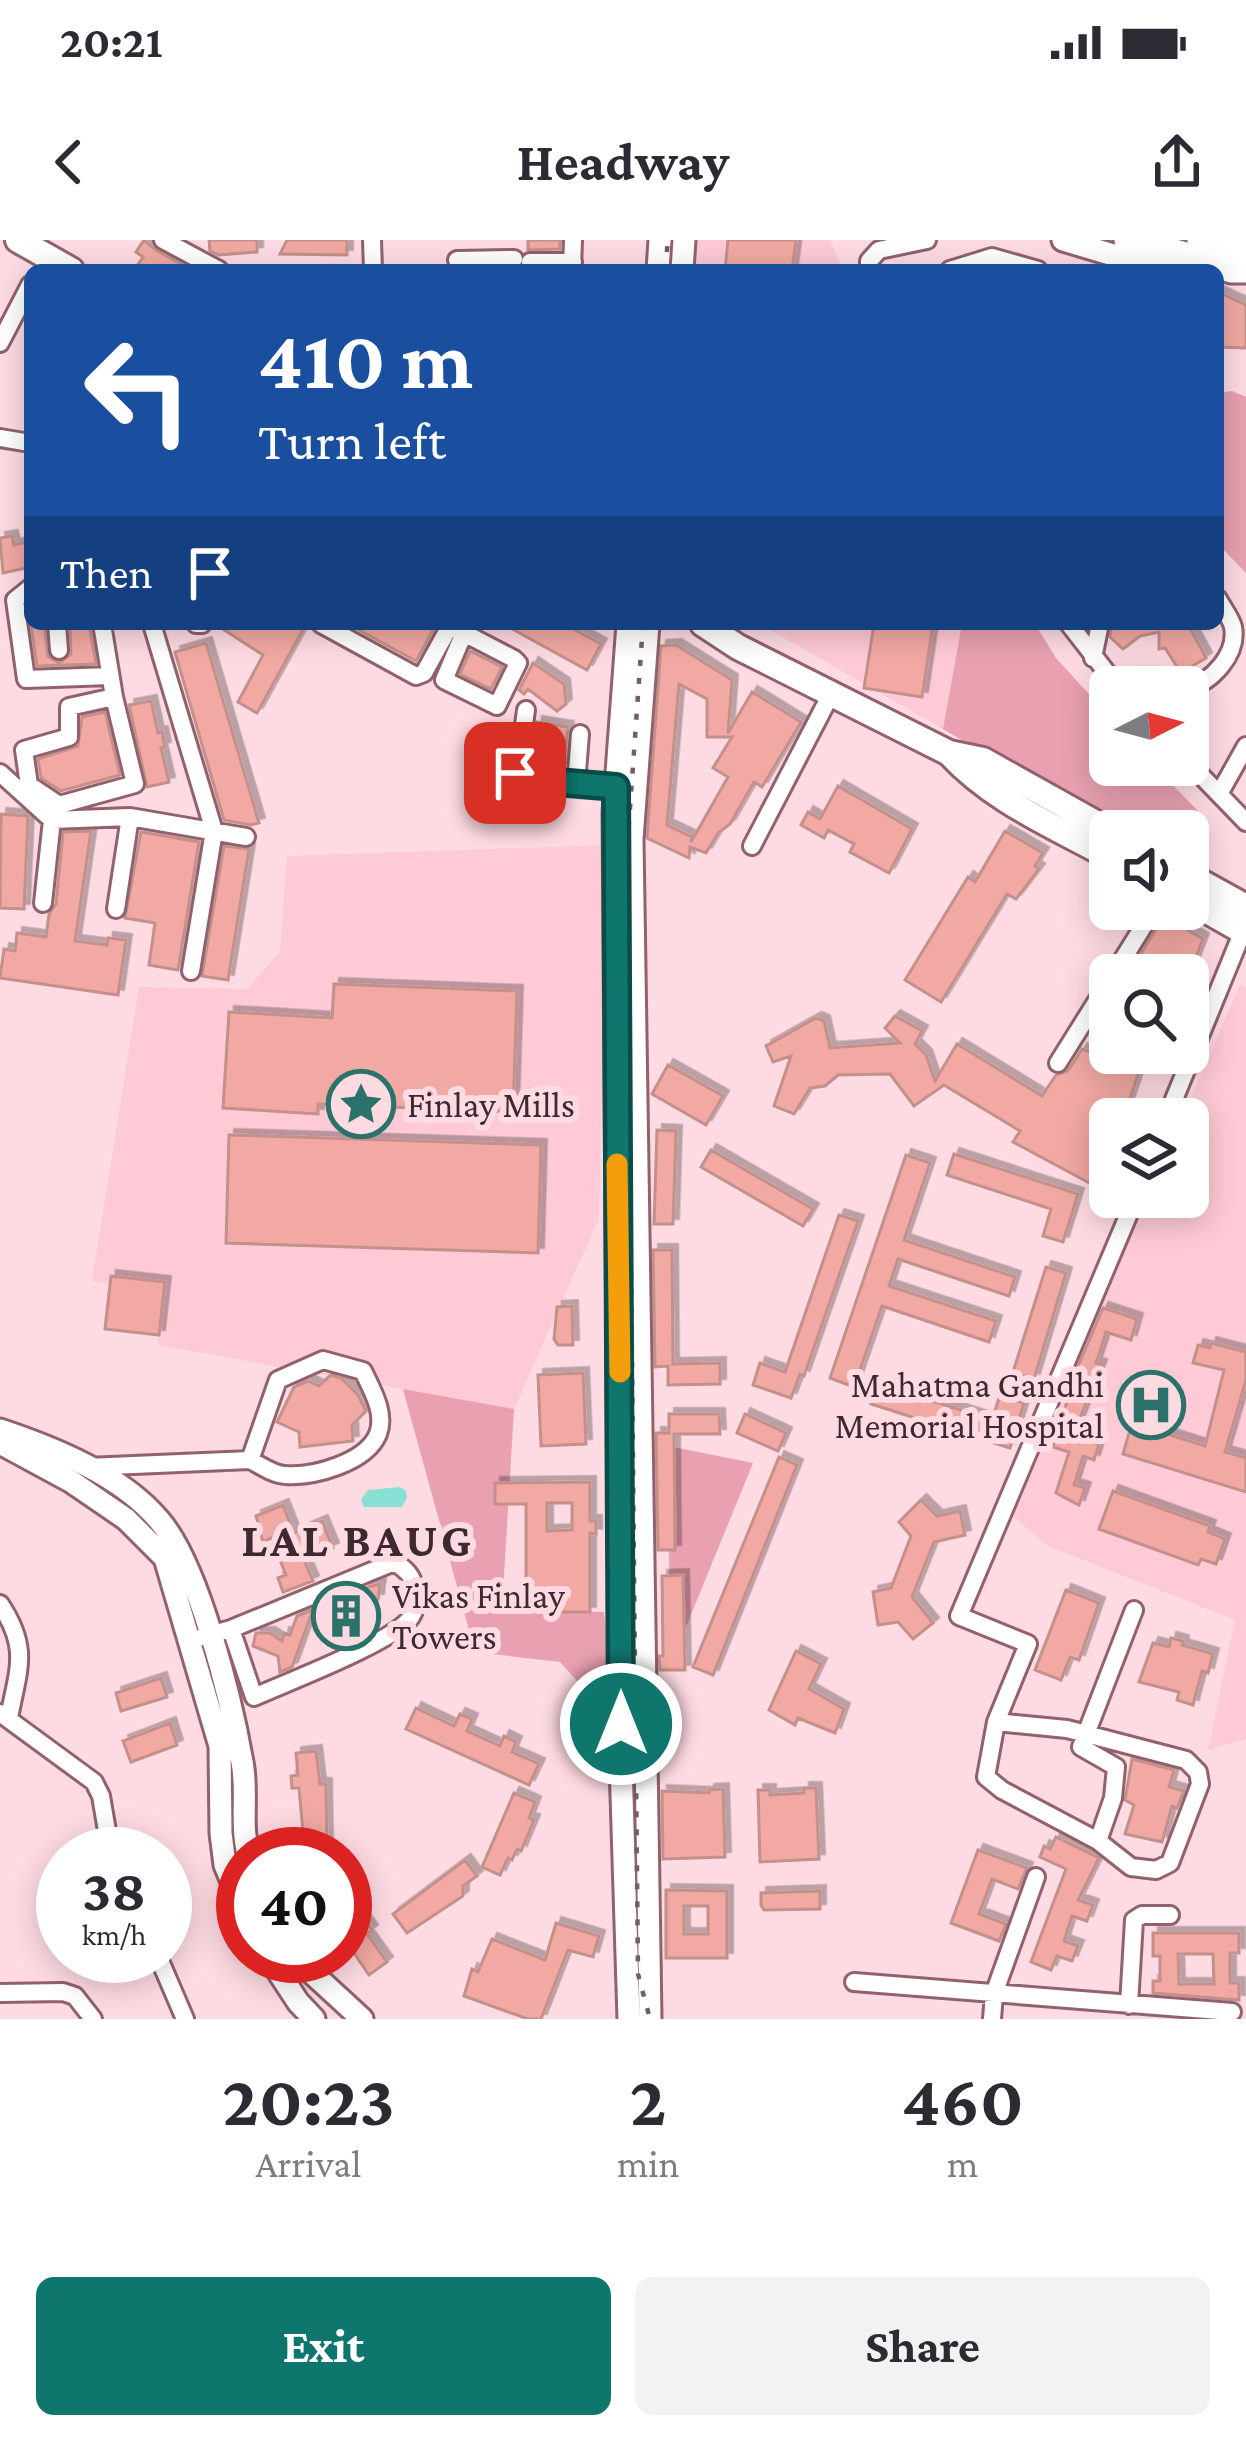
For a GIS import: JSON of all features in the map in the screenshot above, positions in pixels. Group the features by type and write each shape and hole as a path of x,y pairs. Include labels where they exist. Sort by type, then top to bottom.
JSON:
{"highway":[{"path":"1128,240 1233,256 1246,252"},
{"path":"1201,240 1246,252"},
{"path":"1171,246 1219,264"}],"main road":[{"path":"31,250 58,264"},
{"path":"712,630 950,753 983,760 1089,819"},
{"path":"950,753 992,792 1089,845"},
{"path":"1209,893 1245,924"},
{"path":"1209,909 1245,924"}],"street":[{"path":"163,240 208,264"},
{"path":"868,264 878,250 927,240"},
{"path":"1063,240 1130,260 1171,246"},
{"path":"493,256 555,264"},
{"path":"969,264 992,257 1017,264"},
{"path":"0,343 24,296"},
{"path":"24,593 15,600 26,680 110,676"},
{"path":"1209,677 1229,655 1233,627 1224,610"},
{"path":"57,630 59,650"},
{"path":"103,630 135,784 52,804 29,785 24,750 69,736 69,707 114,697"},
{"path":"154,630 214,831 191,971"},
{"path":"332,630 416,676 424,673 454,630"},
{"path":"455,630 445,680 496,706 518,662 459,630"},
{"path":"628,630 632,839 621,1569 629,2019"},
{"path":"647,630 627,758 616,787 645,1569 650,2019"},
{"path":"1073,630 1100,666"},
{"path":"1093,658 1099,630"},
{"path":"752,846 832,694"},
{"path":"526,710 517,777 616,787"},
{"path":"576,784 580,734"},
{"path":"1219,794 1246,746"},
{"path":"0,773 52,820 130,817 246,837"},
{"path":"1209,784 1246,822"},
{"path":"116,909 130,817"},
{"path":"43,903 52,820"},
{"path":"1175,1098 1245,924"},
{"path":"1058,1063 1089,1014"},
{"path":"996,1722 1086,1734 1186,1760 1198,1772 1200,1784 1170,1863 1156,1870 1131,1868 1098,1841 986,1777 996,1722 1028,1644 959,1616 1127,1218"},
{"path":"80,1474 250,1460 282,1476 329,1468 362,1454 378,1433 379,1404 363,1371 323,1360 278,1380 250,1460"},
{"path":"0,1430 80,1474 165,1558 210,1635 254,1697 381,1639 410,1620 416,1605 415,1586 407,1569 394,1562 210,1635"},
{"path":"0,1443 28,1447"},
{"path":"621,1569 645,1569"},
{"path":"0,1604 19,1636 20,1650 4,1716 94,1782 106,1827"},
{"path":"1098,1841 1113,1798 1116,1767 1082,1747 1134,1610"},
{"path":"210,1635 229,1744 226,1827"},
{"path":"229,1744 244,1768 243,1827"},
{"path":"992,2019 994,1994 1036,1877"},
{"path":"626,1887 649,1887"},
{"path":"1129,2005 1134,1920 1170,1916"},
{"path":"854,1982 994,1994 1091,2011 1129,2005 1232,2012"},
{"path":"170,1983 185,2019"},
{"path":"286,1983 314,2019"},
{"path":"323,1983 362,2019"},
{"path":"0,1993 63,1992 75,1996 93,2019"}],"shaded area":[{"path":"690,240 830,240 840,264 688,264"},
{"path":"1224,392 1246,397 1246,573 1224,550"},
{"path":"770,630 961,630 943,729"},
{"path":"961,630 1039,630 1056,658 1089,694 1089,786 1174,786 1197,810 1089,810 1089,816 943,729"},
{"name":"Finlay Mills","path":"607,845 599,1218 514,1409 158,1345 163,1292 92,1281 139,987 247,989 280,952 287,856"},
{"name":"Mahatma Gandhi Memorial Hospital","path":"1240,985 1246,988 1246,1739 1208,1750 1235,1620 1046,1545 1011,1514 1100,1295 1138,1218 1209,1218 1209,1098 1191,1098 1201,1074 1209,1074 1209,1057"},
{"path":"403,1389 514,1409 502,1609 604,1612 615,1723 560,1662 475,1652"},
{"path":"668,1446 753,1463 670,1666"},
{"path":"400,1487 407,1498 402,1507 364,1507 361,1500 368,1490"}],"building":[{"path":"144,240 181,264 138,264 143,257 136,252"},
{"path":"209,240 257,240 257,252 219,255 210,251"},
{"path":"287,240 347,240 347,255 280,254"},
{"path":"528,240 560,240 560,249 528,250"},
{"path":"728,240 796,240 793,264 726,264"},
{"path":"1224,295 1246,305 1246,348 1224,347"},
{"path":"12,536 14,545 24,542 24,568 3,573 0,538"},
{"path":"32,630 45,630 48,656 59,663 71,654 70,630 90,630 96,664 37,666"},
{"path":"224,630 303,630 257,713 238,702 263,655"},
{"path":"359,630 433,630 416,661"},
{"path":"514,630 575,630 601,644 587,670"},
{"path":"873,630 932,630 922,697 864,688"},
{"path":"1111,630 1191,630 1206,658 1193,666 1177,666 1165,648 1159,649 1159,632 1140,636 1123,649 1110,637"},
{"path":"206,643 259,823 224,820 175,652"},
{"path":"676,645 732,680 728,733 752,692 801,722 762,787 754,782 730,824 706,853 690,847 689,858 647,838 661,646","holes":["679,684 707,699 707,737 732,737 713,768 728,777 691,842 692,837 667,825"]},
{"path":"470,651 502,667 491,689 460,674"},
{"path":"533,663 564,684 566,704 557,711 528,689 524,694 519,690"},
{"path":"151,701 158,733 162,732 169,782 147,787 129,705"},
{"path":"105,712 120,775 61,791 41,778 38,759 78,746 82,717"},
{"path":"537,722 568,727 563,769 531,766"},
{"path":"838,786 912,829 889,873 850,852 854,844 828,830 824,838 801,825 808,812 820,819"},
{"path":"1,814 28,816 24,909 0,908"},
{"path":"91,831 75,941 107,945 108,938 126,940 118,995 0,978 4,949 15,951 17,933 46,937 49,914 56,904 63,832"},
{"path":"1005,831 1043,853 1035,866 1039,869 1016,899 1007,894 941,1002 905,980 968,877 975,882"},
{"path":"141,832 199,842 178,970 149,965 155,923 125,918"},
{"path":"224,846 249,849 228,980 202,976"},
{"path":"1155,930 1188,930 1203,939 1197,954 1141,954"},
{"path":"334,984 517,991 513,1112 318,1104 318,1114 223,1108 229,1012 332,1018"},
{"path":"895,1016 922,1031 915,1044 926,1055 935,1081 957,1044 1042,1096 1082,1049 1089,1051 1089,1074 1138,1074 1130,1098 1089,1098 1089,1183 1013,1142 1020,1131 944,1085 914,1106 890,1074 838,1075 825,1086 810,1088 794,1114 774,1106 791,1056 773,1062 766,1046 816,1018 824,1021 830,1048 900,1043 885,1028"},
{"path":"668,1065 723,1096 706,1125 652,1094"},
{"path":"657,1130 676,1131 673,1224 654,1224"},
{"path":"229,1135 541,1145 538,1253 226,1243"},
{"path":"711,1150 813,1209 803,1226 701,1167"},
{"path":"954,1154 1078,1194 1063,1242 1043,1236 1051,1209 947,1175"},
{"path":"906,1155 930,1163 904,1240 1015,1277 1009,1296 898,1259 889,1286 996,1321 989,1342 882,1306 854,1387 830,1378"},
{"path":"839,1215 858,1221 804,1376 800,1374 791,1398 753,1385 760,1363 785,1372"},
{"path":"653,1250 672,1250 673,1364 720,1363 720,1384 668,1385 668,1366 655,1367"},
{"path":"1046,1267 1066,1273 1034,1379 1013,1372"},
{"path":"111,1276 165,1282 159,1335 105,1329"},
{"path":"572,1306 573,1345 558,1345 554,1339 557,1307"},
{"path":"1103,1308 1137,1319 1131,1340 1106,1332 1096,1363 1101,1365 1073,1436 1099,1444 1094,1460 1083,1456 1074,1485 1085,1488 1079,1505 1056,1493 1069,1452 1053,1447 1077,1369"},
{"path":"1211,1343 1246,1352 1246,1380 1225,1452 1246,1458 1246,1492 1123,1454 1132,1423 1205,1446 1224,1370 1193,1363 1198,1345 1210,1348"},
{"path":"583,1373 586,1444 541,1446 538,1375"},
{"path":"331,1375 358,1395 366,1411 352,1425 353,1441 300,1447 299,1432 277,1422 294,1387 308,1381 319,1386"},
{"path":"877,1383 992,1420 1000,1395 1024,1403 1010,1448 871,1404"},
{"path":"669,1414 719,1414 720,1434 674,1434 675,1550 658,1550 656,1433 669,1433"},
{"path":"745,1414 786,1433 778,1451 737,1433"},
{"path":"779,1457 797,1465 713,1675 693,1667"},
{"path":"590,1482 590,1521 596,1521 596,1534 590,1533 590,1612 526,1612 526,1504 495,1504 495,1483","holes":["547,1503 572,1503 572,1530 547,1531"]},
{"path":"1113,1491 1210,1526 1208,1532 1225,1539 1216,1564 1201,1559 1198,1565 1099,1529"},
{"path":"921,1500 937,1516 960,1511 965,1535 934,1542 912,1597 933,1623 913,1639 898,1622 878,1625 873,1592 891,1588 911,1536 899,1522"},
{"path":"283,1505 294,1533 322,1521 333,1548 304,1560 313,1581 283,1592 278,1578 286,1575 271,1538 263,1542 256,1516"},
{"path":"683,1575 685,1670 660,1670 662,1576"},
{"path":"380,1584 370,1610 372,1624 338,1625 311,1615 292,1667 280,1672 278,1656 253,1646 256,1633 270,1633 282,1641 284,1633 290,1635 297,1616 329,1603 350,1613 352,1605 358,1607 365,1588"},
{"path":"1066,1590 1099,1603 1079,1660 1070,1657 1061,1680 1035,1670"},
{"path":"1171,1638 1213,1654 1208,1673 1202,1671 1193,1705 1177,1700 1179,1692 1139,1682 1153,1643 1169,1647"},
{"path":"796,1651 821,1664 809,1689 844,1709 835,1733 798,1718 795,1725 769,1710"},
{"path":"161,1678 167,1697 121,1711 116,1693"},
{"path":"416,1708 454,1726 460,1714 472,1719 467,1731 500,1746 504,1736 516,1742 512,1752 539,1764 529,1785 406,1729"},
{"path":"170,1723 177,1745 131,1762 123,1741"},
{"path":"316,1751 320,1784 326,1784 327,1827 303,1827 299,1788 292,1788 291,1776 298,1775 296,1753"},
{"path":"1132,1759 1174,1770 1169,1787 1184,1791 1177,1808 1172,1806 1162,1842 1125,1834 1134,1805 1125,1800"},
{"path":"804,1788 816,1788 819,1859 760,1862 758,1790 770,1790 770,1795 804,1793"},
{"path":"723,1789 725,1857 663,1859 662,1791"},
{"path":"514,1793 535,1802 529,1818 534,1820 521,1851 517,1849 512,1860 508,1858 500,1875 482,1867"},
{"path":"1056,1837 1099,1858 1078,1900 1093,1905 1087,1921 1072,1916 1064,1941 1078,1946 1072,1961 1057,1956 1051,1970 1031,1962 1066,1869 1040,1857 1044,1846 1050,1849"},
{"path":"978,1850 1027,1868 1018,1889 992,1879 979,1914 1006,1924 999,1941 951,1923"},
{"path":"465,1860 477,1876 463,1886 463,1896 407,1933 393,1914"},
{"path":"666,1890 727,1891 727,1958 666,1958","holes":["684,1906 708,1906 708,1934 684,1934"]},
{"path":"820,1891 820,1909 764,1910 761,1905 761,1893"},
{"path":"556,1923 599,1936 593,1957 568,1950 541,2019 528,2019 464,1996 472,1969 478,1972 492,1939 545,1960"},
{"path":"1153,1933 1239,1933 1239,1953 1230,1953 1230,1983 1239,1983 1239,2000 1153,1993 1153,1981 1160,1981 1160,1956 1153,1956","holes":["1178,1954 1213,1954 1214,1984 1179,1984"]},
{"path":"372,1941 387,1962 372,1973"}],"railway":[{"path":"666,264 668,240"},
{"path":"643,630 627,851 638,1974 650,2019"}],"slow traffic":[{"path":"617,1164 620,1372"}],"place":[{"name":"Finlay Mills","path":"361,1104"},
{"name":"Mahatma Gandhi Memorial Hospital","path":"1151,1405"},
{"name":"Vikas Finlay Towers","path":"346,1616"}],"district":[{"name":"LAL BAUG","path":"358,1539"}],"route":[{"path":"515,773 521,779 616,787 621,1724"}]}
